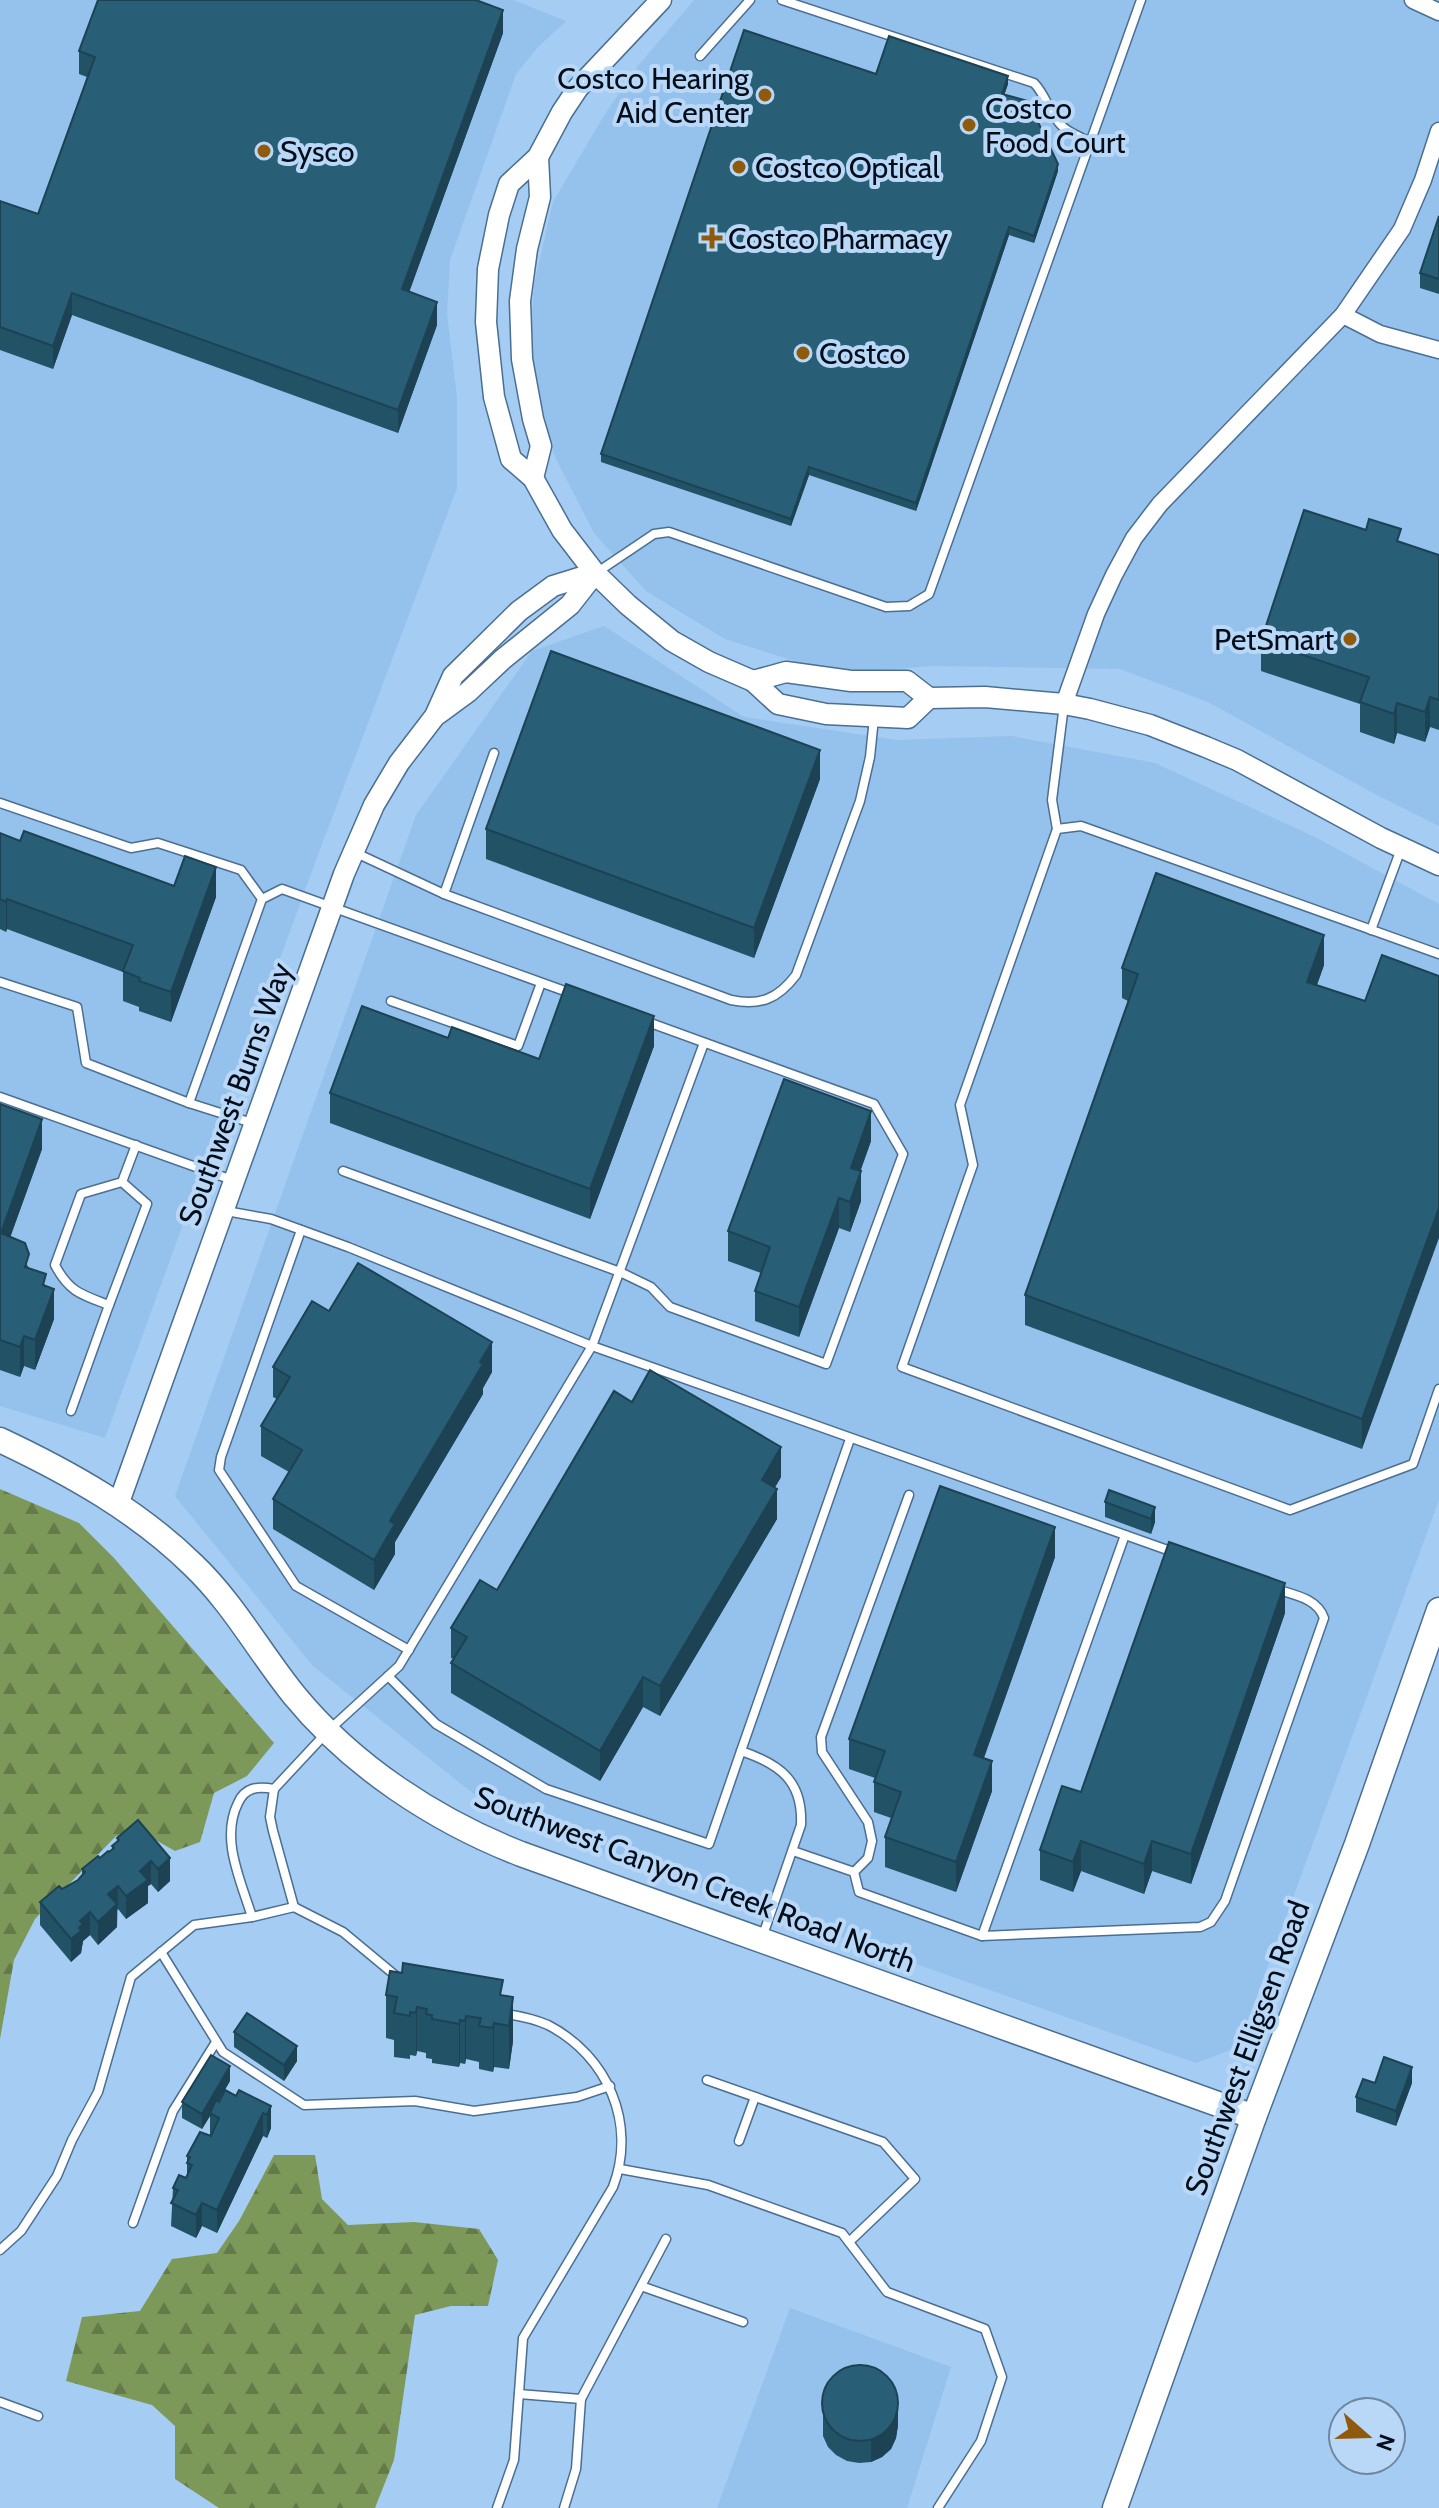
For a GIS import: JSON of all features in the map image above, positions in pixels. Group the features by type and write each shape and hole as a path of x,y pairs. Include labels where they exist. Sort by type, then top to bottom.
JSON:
{"main road":[{"name":"Southwest Canyon Creek Road North","path":"0,1440 71,1476 118,1505 194,1565 296,1697 329,1730 362,1762 388,1781 466,1830 521,1854 1254,2117"},
{"name":"Southwest Elligsen Road","path":"1115,2508 1439,1610"}],"street":[{"path":"661,0 578,88 538,157 509,184 502,205 488,269 486,322 492,383 511,459 533,478 562,530 595,573 628,605 672,641 709,662 753,681 778,704 826,714 908,718 929,698"},
{"path":"1413,0 1439,12"},
{"path":"1064,704 1096,614 1134,538 1160,504 1343,315 1402,229 1439,131"},
{"path":"533,478 541,446 522,359 520,301 527,249 540,197 538,157"},
{"path":"1343,315 1380,334 1439,350"},
{"name":"Southwest Burns Way","path":"118,1505 353,852 374,805 399,763 435,716 453,676 519,611 553,586 595,573"},
{"path":"753,681 786,672 851,681 907,681 929,698 985,697 1064,704 1150,725 1237,760 1293,793 1439,865"}],"lane":[{"path":"700,56 750,0"},
{"path":"782,0 1034,83 1044,93 1050,110 1062,127 1090,142"},
{"path":"595,573 654,534 669,532 886,607 909,606 929,594 1141,0"},
{"path":"1064,704 1052,800 1057,829 960,1105 973,1165 902,1367 1290,1510 1413,1464 1439,1389"},
{"path":"353,852 444,894 731,1000 747,1003 775,997 796,975 860,801 870,757 874,717"},
{"path":"444,894 494,753"},
{"path":"0,803 131,848 158,843 241,870 262,899"},
{"path":"1057,829 1081,826 1439,954"},
{"path":"1371,930 1401,848"},
{"path":"189,1103 262,899 282,889 585,999"},
{"path":"0,982 77,1007 86,1063 189,1103 256,1124"},
{"path":"391,1001 518,1046 541,983"},
{"path":"343,1171 620,1272 651,1287 670,1307 826,1364 903,1154 874,1104 630,1015"},
{"path":"294,1907 270,1817 274,1789 329,1730 399,1666 592,1346 704,1043"},
{"path":"0,1097 235,1181"},
{"path":"122,1182 136,1145"},
{"path":"109,1305 74,1292 62,1280 55,1265 81,1194 122,1182"},
{"path":"71,1411 147,1204 122,1182"},
{"path":"225,1210 271,1219 592,1346 1182,1555"},
{"path":"301,1230 219,1470 296,1586 409,1650"},
{"path":"388,1676 436,1724 546,1789 709,1844 850,1439"},
{"path":"854,1872 868,1858 872,1841 868,1822 822,1752 821,1737 909,1495"},
{"path":"982,1936 1125,1535"},
{"path":"854,1872 859,1892 982,1936 1200,1927 1211,1922 1219,1913 1324,1618 1321,1608 1310,1601 1267,1586"},
{"path":"741,1751 765,1759 784,1772 794,1786 802,1807 801,1825 793,1851 761,1940"},
{"path":"252,1917 231,1844 230,1826 242,1795 258,1786 274,1789"},
{"path":"793,1851 854,1872"},
{"path":"0,2250 21,2231 57,2176 98,2092 131,1977 194,1925 252,1917 294,1907 343,1932 403,1981"},
{"path":"161,1952 223,2052 304,2105 415,2101 474,2111 577,2097 610,2086"},
{"path":"497,2508 514,2460 523,2338 613,2187 622,2153 620,2112 610,2086 595,2061 572,2040 546,2024 499,2012"},
{"path":"133,2223 173,2111 216,2042"},
{"path":"707,2080 883,2142 915,2179 849,2242"},
{"path":"739,2141 755,2097"},
{"path":"620,2169 708,2185 842,2233 887,2292 985,2329 1002,2377 981,2441 938,2508"},
{"path":"564,2508 576,2469 581,2399 666,2239"},
{"path":"641,2286 743,2322"},
{"path":"519,2394 581,2399"},
{"path":"0,2402 38,2416"}],"shaded area":[{"path":"0,0 513,0 566,21 537,48 516,74 450,260 447,313 457,398 457,488 316,860 105,1438 0,1406"},
{"path":"694,0 1439,0 1439,826 1208,702 1120,669 933,666 867,671 807,665 725,639 646,591 594,533 554,455 530,355 534,285 553,202 605,114 638,66"},
{"path":"604,626 744,717 897,740 1011,736 1155,763 1317,838 1439,904 1439,1500 1238,2047 1196,2063 504,1818 313,1666 175,1496 416,815 532,651"},
{"path":"790,2308 951,2367 907,2508 717,2508"}],"green space":[{"path":"0,1489 79,1523 114,1558 274,1743 247,1776 214,1793 200,1842 175,1851 145,1834 116,1836 35,1919 14,1960 0,2039"},
{"path":"274,2155 315,2155 322,2199 348,2225 414,2222 479,2229 498,2260 488,2306 451,2306 415,2315 394,2460 375,2508 219,2508 175,2479 175,2426 152,2405 66,2381 82,2317 140,2311 172,2259 217,2253 239,2221"}],"building":[{"name":"Sysco","path":"98,0 476,0 503,10 402,289 437,302 398,410 72,293 53,346 0,327 0,201 38,214 95,57 79,51"},
{"name":"Costco","path":"744,30 876,74 889,36 1008,76 1002,94 1028,101 1058,164 1034,236 1009,227 916,503 809,467 791,519 601,454"},
{"path":"1439,216 1439,279 1420,273"},
{"name":"PetSmart","path":"1304,510 1366,530 1369,519 1401,529 1397,541 1439,555 1439,700 1430,697 1425,712 1397,703 1394,714 1360,702 1369,677 1261,641"},
{"path":"551,651 820,750 754,928 486,829"},
{"path":"24,831 174,886 185,856 216,867 171,992 139,981 140,978 123,971 133,945 0,899 0,833 20,841"},
{"path":"1156,873 1324,935 1307,982 1365,1001 1382,955 1439,976 1439,1208 1362,1419 1025,1295 1138,974 1122,968"},
{"path":"566,984 654,1016 590,1189 330,1093 362,1006 448,1038 452,1027 539,1059"},
{"path":"784,1079 871,1111 851,1168 861,1171 850,1202 839,1198 799,1307 755,1291 770,1247 728,1231"},
{"path":"0,1104 42,1119 1,1233 25,1243 29,1254 25,1267 46,1274 43,1285 54,1289 35,1340 24,1336 20,1347 0,1340"},
{"path":"358,1263 492,1342 480,1362 483,1364 390,1521 395,1524 374,1560 273,1499 302,1450 261,1426 290,1377 273,1367 312,1301 329,1311"},
{"path":"650,1370 781,1447 762,1480 777,1489 660,1686 643,1677 600,1751 451,1663 467,1637 451,1628 480,1580 497,1590 614,1391 632,1402"},
{"path":"940,1486 1055,1527 974,1755 992,1761 956,1862 885,1837 901,1792 874,1782 885,1751 849,1739"},
{"path":"1109,1490 1155,1507 1151,1519 1105,1502"},
{"path":"1169,1542 1285,1583 1191,1854 1152,1841 1144,1864 1081,1841 1073,1862 1040,1850 1062,1786 1081,1792"},
{"path":"138,1820 170,1858 158,1869 151,1861 140,1871 148,1880 126,1896 118,1886 108,1894 117,1904 98,1922 90,1912 80,1921 83,1924 79,1928 81,1931 71,1939 40,1902 59,1886 62,1889 78,1880 85,1872 82,1869 114,1848 112,1846 119,1840 117,1838"},
{"path":"403,1963 503,1980 500,1995 513,1997 509,2026 494,2023 493,2028 479,2026 481,2018 466,2016 465,2021 460,2020 459,2024 432,2019 432,2015 426,2014 427,2009 417,2007 416,2013 410,2012 410,2016 394,2013 397,1997 386,1995 390,1971 402,1973"},
{"path":"247,2013 297,2046 284,2065 234,2032"},
{"path":"211,2055 230,2066 202,2114 182,2102"},
{"path":"1384,2057 1412,2067 1396,2111 1356,2097 1363,2079 1375,2083"},
{"path":"225,2090 236,2096 239,2090 271,2106 267,2115 263,2113 217,2210 202,2203 196,2215 171,2203 178,2190 173,2188 179,2175 186,2178 192,2165 187,2163 190,2157 187,2156 200,2132 211,2136 219,2118 210,2113"},
{"path":"860,2365 874,2368 887,2376 895,2389 898,2403 895,2417 887,2430 874,2438 860,2441 846,2438 833,2430 825,2417 822,2403 825,2389 833,2376 846,2368"}],"place":[{"name":"Costco Hearing Aid Center","path":"765,95"},
{"name":"Costco Food Court","path":"969,125"},
{"name":"Sysco","path":"264,151"},
{"name":"Costco Optical","path":"739,167"},
{"name":"Costco Pharmacy","path":"712,238"},
{"name":"Costco","path":"803,353"},
{"name":"PetSmart","path":"1350,639"}]}
